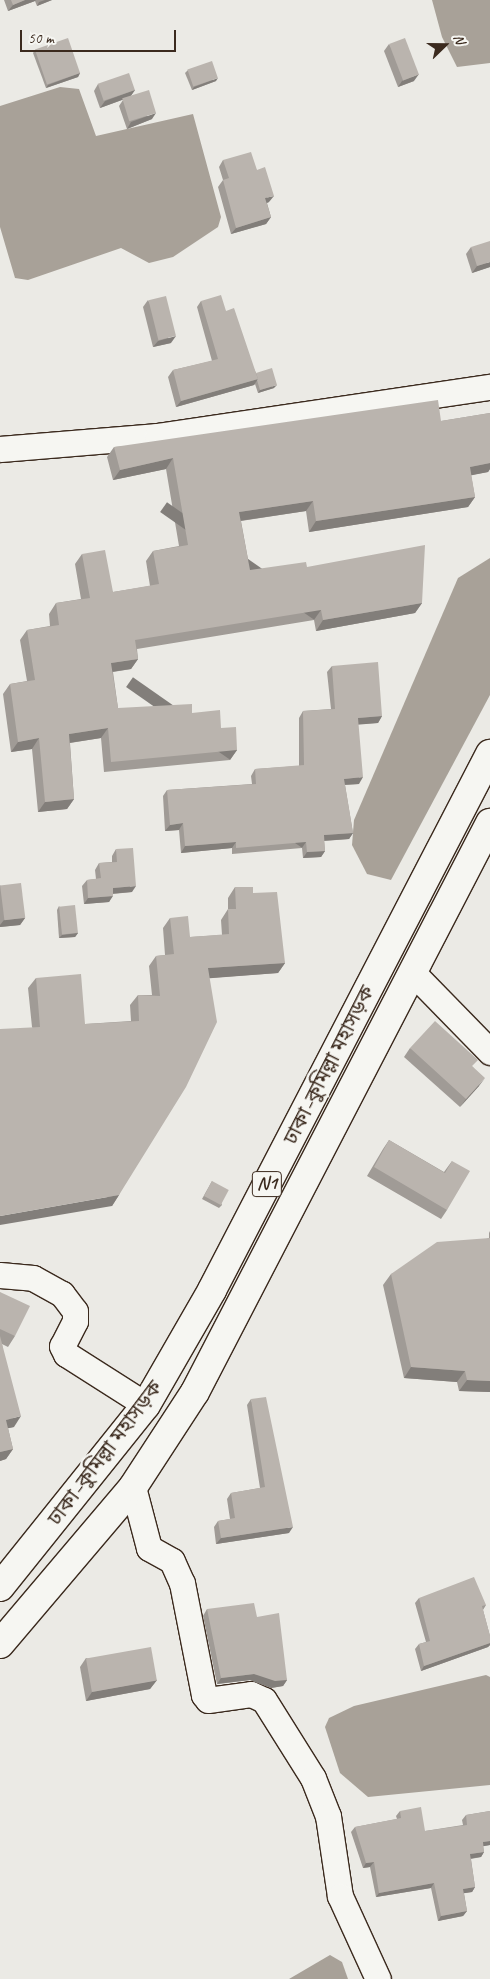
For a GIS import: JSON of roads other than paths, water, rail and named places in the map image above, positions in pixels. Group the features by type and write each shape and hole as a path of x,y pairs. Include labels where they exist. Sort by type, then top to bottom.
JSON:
{"highway":[{"name":"ঢাকা–কুমিল্লা মহাসড়ক","path":"0,1587 146,1405 217,1282 490,754"},
{"name":"ঢাকা–কুমিল্লা মহাসড়ক","path":"0,1644 134,1487 194,1392 490,823"}],"street":[{"path":"0,448 157,436 490,387"},
{"path":"412,972 490,1052"},
{"path":"0,1275 33,1278 62,1294 75,1310 75,1321 62,1346 66,1354 146,1405"},
{"path":"134,1487 148,1548 172,1561 182,1583 204,1695 208,1700 251,1694 264,1700 314,1778 328,1816 340,1896 378,1979"}]}
